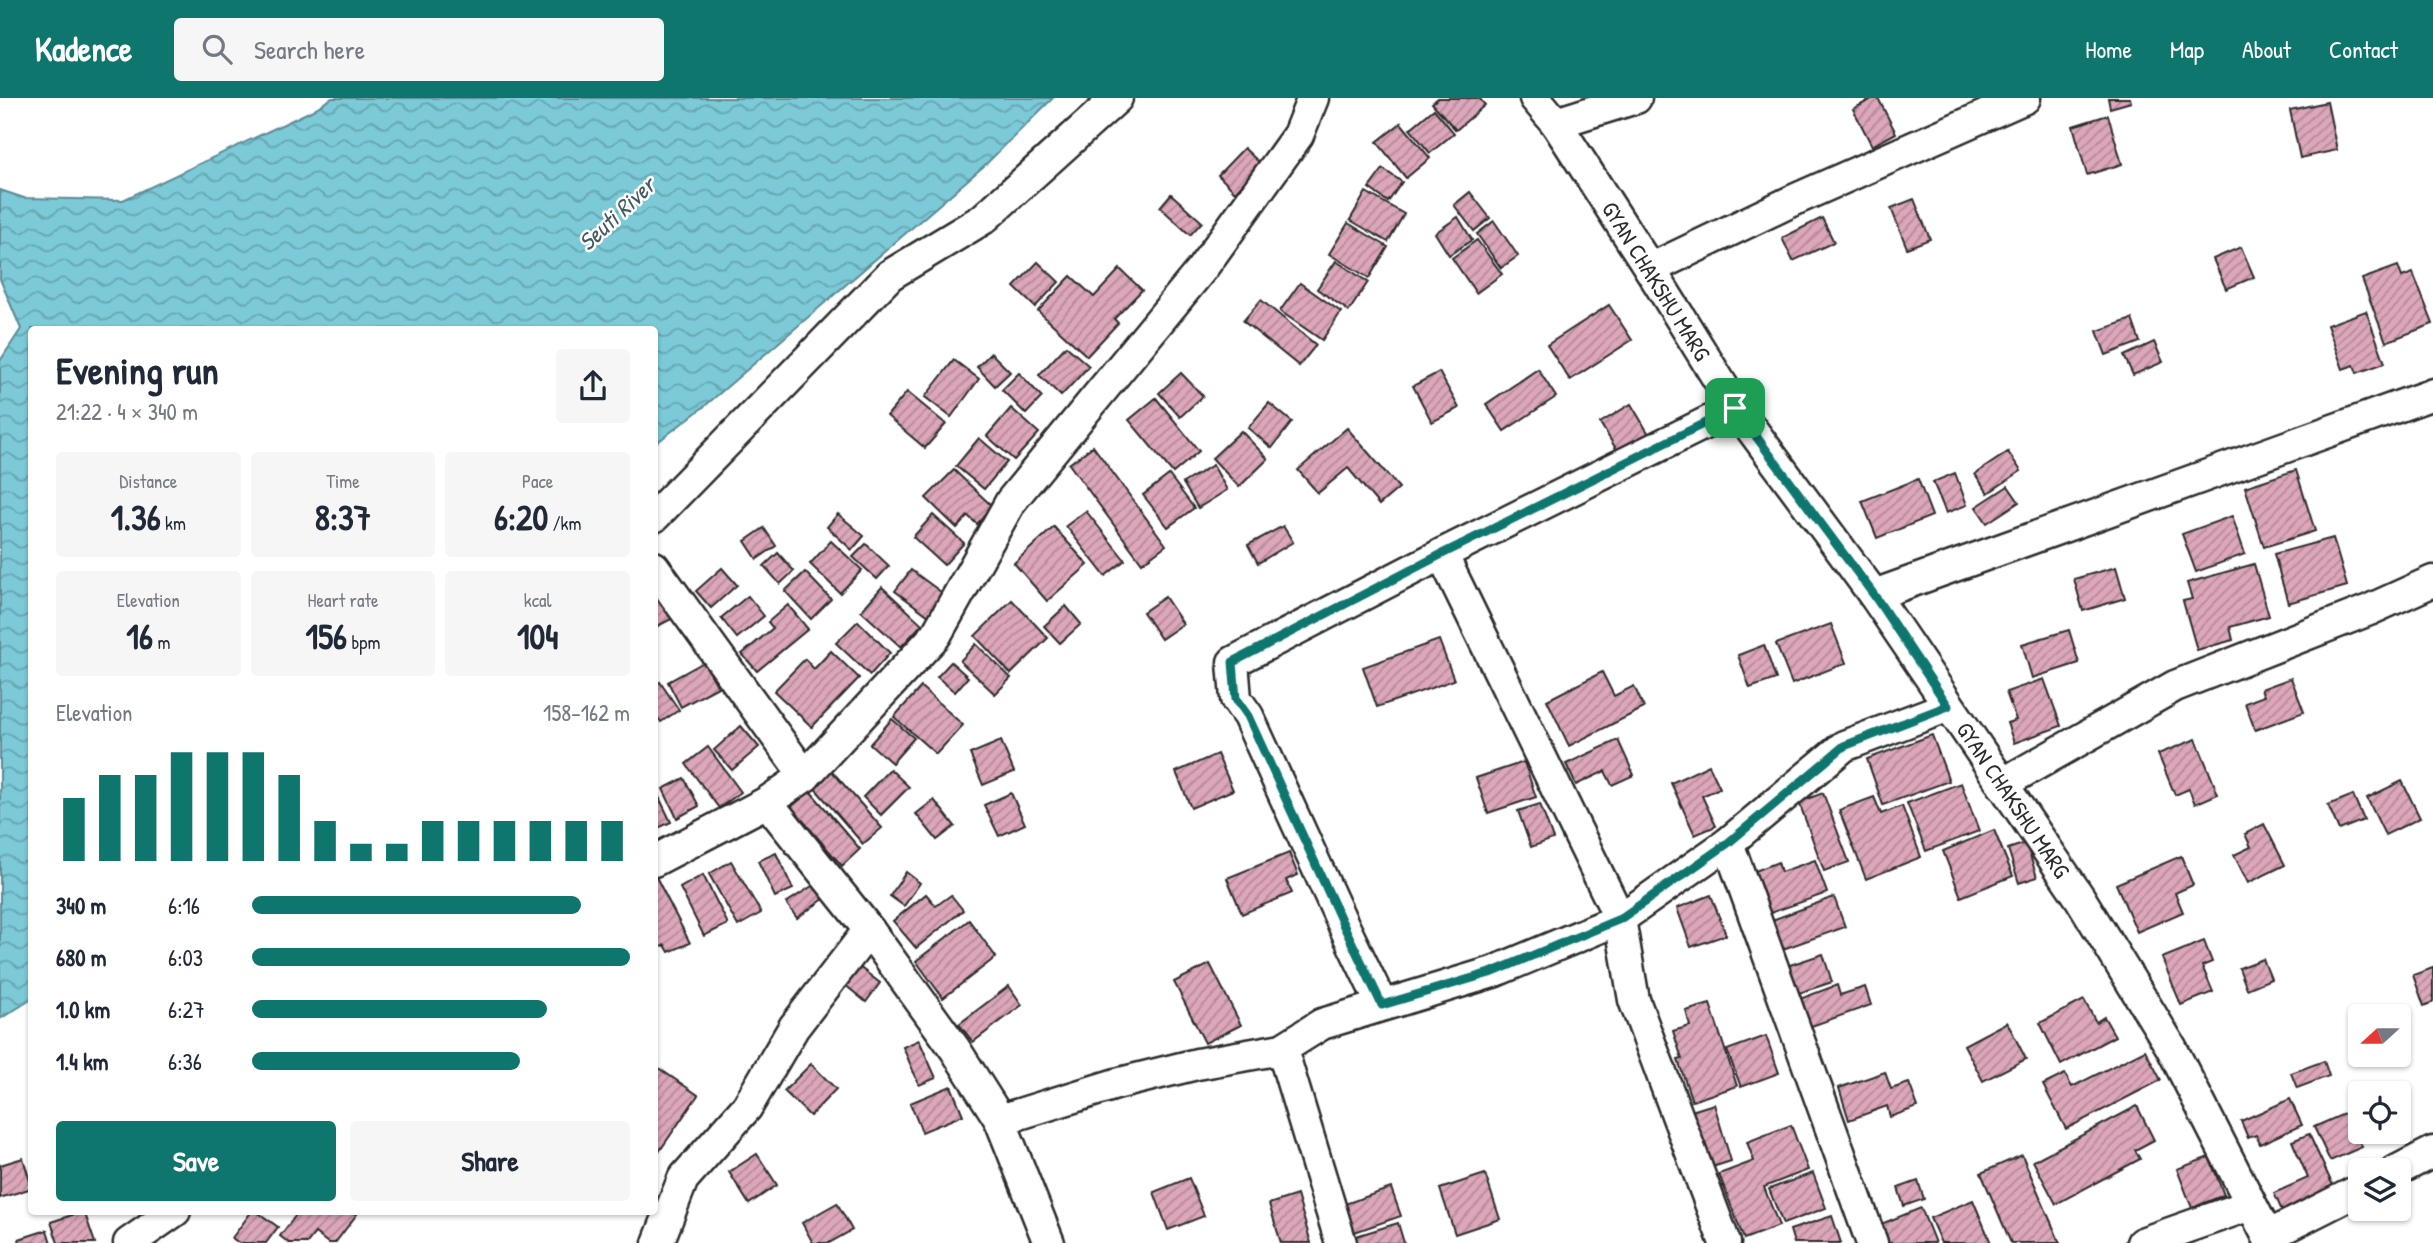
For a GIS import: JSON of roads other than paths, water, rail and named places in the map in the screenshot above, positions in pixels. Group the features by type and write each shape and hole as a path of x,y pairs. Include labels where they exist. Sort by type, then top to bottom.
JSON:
{"street":[{"path":"658,513 890,275 983,219 1117,98"},
{"path":"658,859 767,802 805,776 936,635 1011,501 1201,270 1298,135 1313,98"},
{"name":"GYAN CHAKSHU MARG","path":"1535,98 1556,123 1735,408 1874,595 2080,898 2171,1047 2269,1240"},
{"path":"1556,123 1636,98"},
{"path":"1650,269 1794,200 2025,98"},
{"path":"1874,595 2214,475 2433,394"},
{"path":"1382,1005 1248,716 1236,699 1233,662 1735,408"},
{"path":"1442,554 1620,919 1634,1000 1725,1243"},
{"path":"658,574 805,776"},
{"path":"2002,784 2175,686 2433,582"},
{"path":"1000,1120 1143,1077 1282,1049 1322,1024 1493,972 1620,919 1728,843 1844,746 1948,706"},
{"path":"767,802 869,930 955,1049 1000,1120 1049,1243"},
{"path":"1728,843 1872,1243"},
{"path":"658,1243 683,1179 747,1108 794,1027 869,930"},
{"path":"1282,1049 1341,1243"},
{"path":"2411,1163 2433,1152"},
{"path":"2269,1240 2348,1196"},
{"path":"2143,1243 2250,1205"},
{"path":"129,1243 169,1215"}],"water":[{"name":"Seuti River","path":"332,98 1053,98 985,165 706,405 658,442 658,326 28,326 28,1002 0,1019 0,361 21,329 0,279 0,190 24,198 123,200 311,111"}]}
